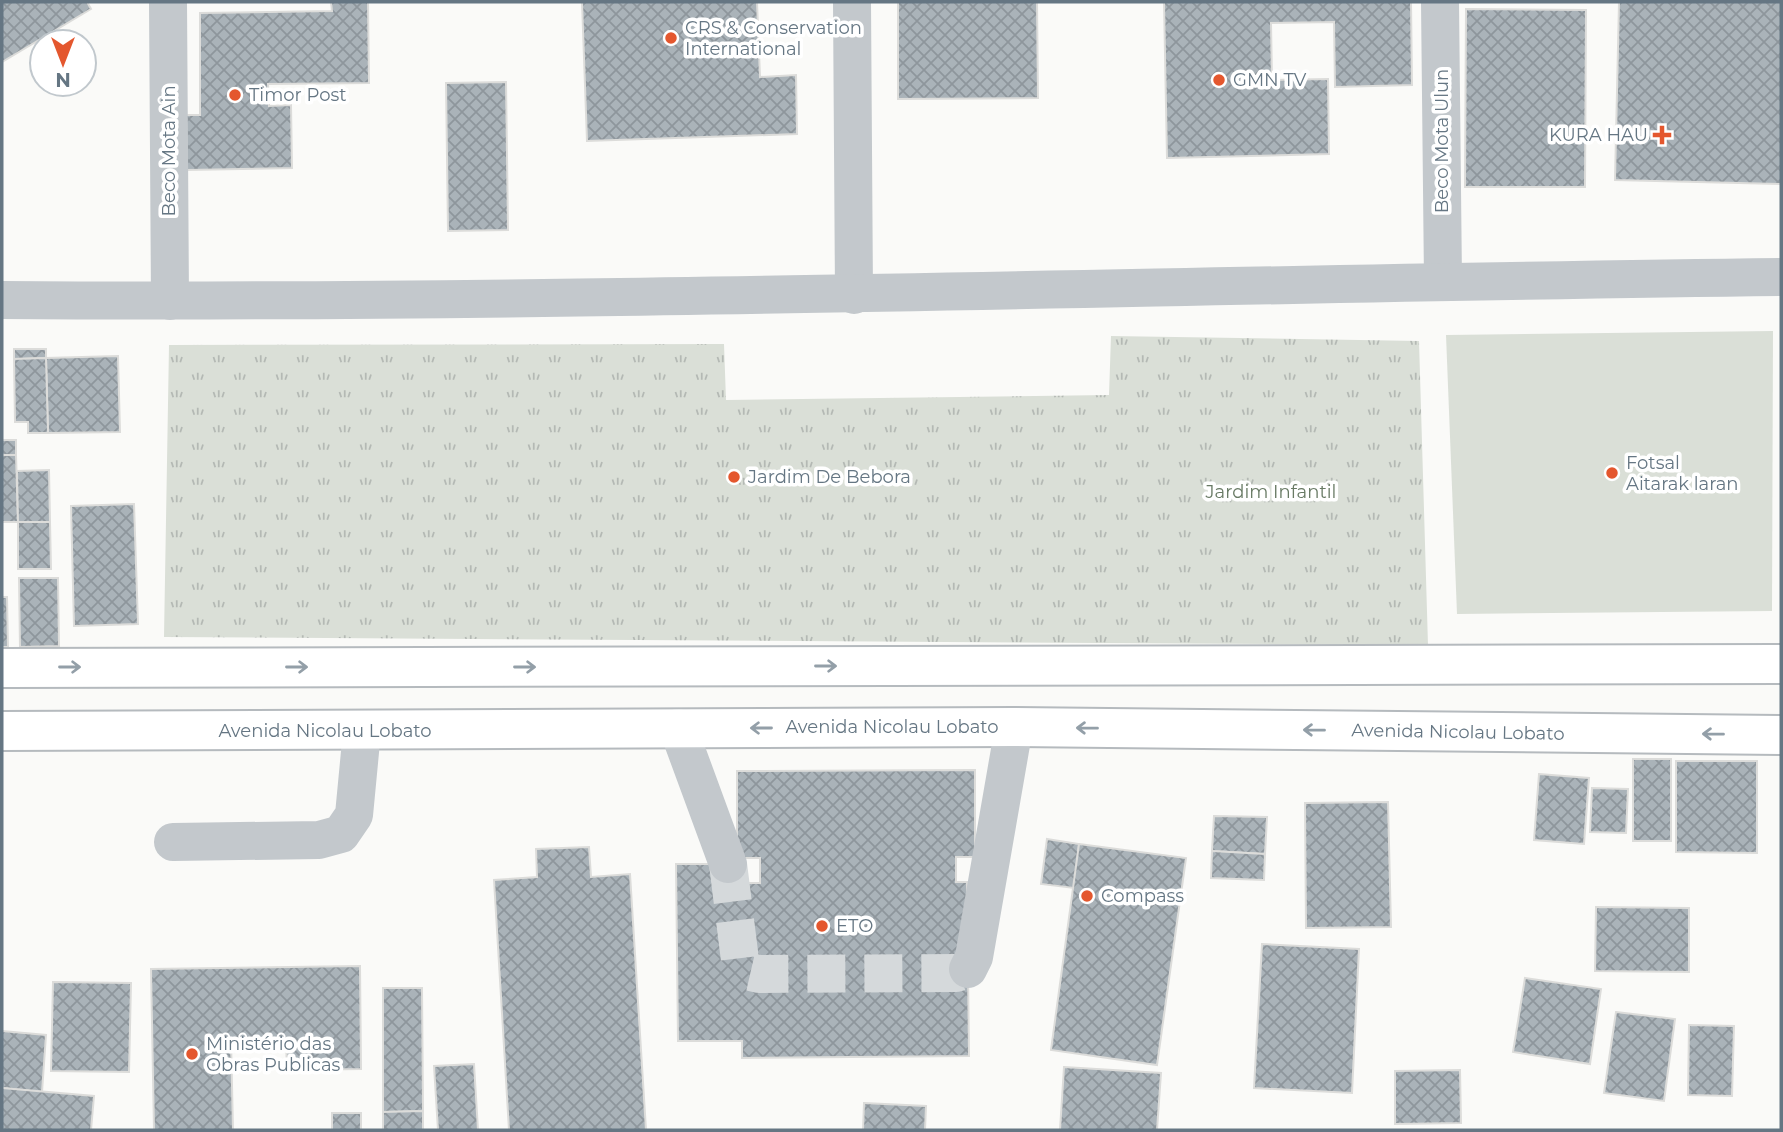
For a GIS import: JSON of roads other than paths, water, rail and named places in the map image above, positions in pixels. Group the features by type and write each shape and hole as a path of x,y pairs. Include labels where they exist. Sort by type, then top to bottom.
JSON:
{"main road":[{"path":"2,668 1781,664"},
{"name":"Avenida Nicolau Lobato","path":"2,731 1014,727 1781,735"}],"street":[{"name":"Beco Mota Ain","path":"168,2 170,301"},
{"path":"852,2 854,295"},
{"name":"Beco Mota Ulun","path":"1440,2 1443,281"},
{"path":"2,299 170,301 854,295 1443,281 1781,277"},
{"path":"968,969 974,957 1014,727"},
{"path":"678,728 728,864"},
{"path":"173,842 318,840 341,834 354,815 362,731"}],"tunnel":[{"path":"728,864 740,960 746,971 759,974 956,973 968,969"}],"place":[{"name":"CRS & Conservation International","path":"671,38"},
{"name":"GMN TV","path":"1219,80"},
{"name":"Timor Post","path":"235,95"},
{"name":"KURA HAU","path":"1662,135"},
{"name":"Fotsal Aitarak laran","path":"1612,473"},
{"name":"Jardim De Bebora","path":"734,477"},
{"name":"Compass","path":"1087,896"},
{"name":"ETO","path":"822,926"},
{"name":"Ministério das Obras Publicas","path":"192,1054"}],"park label":[{"name":"Jardim Infantil","path":"1271,492"}]}
